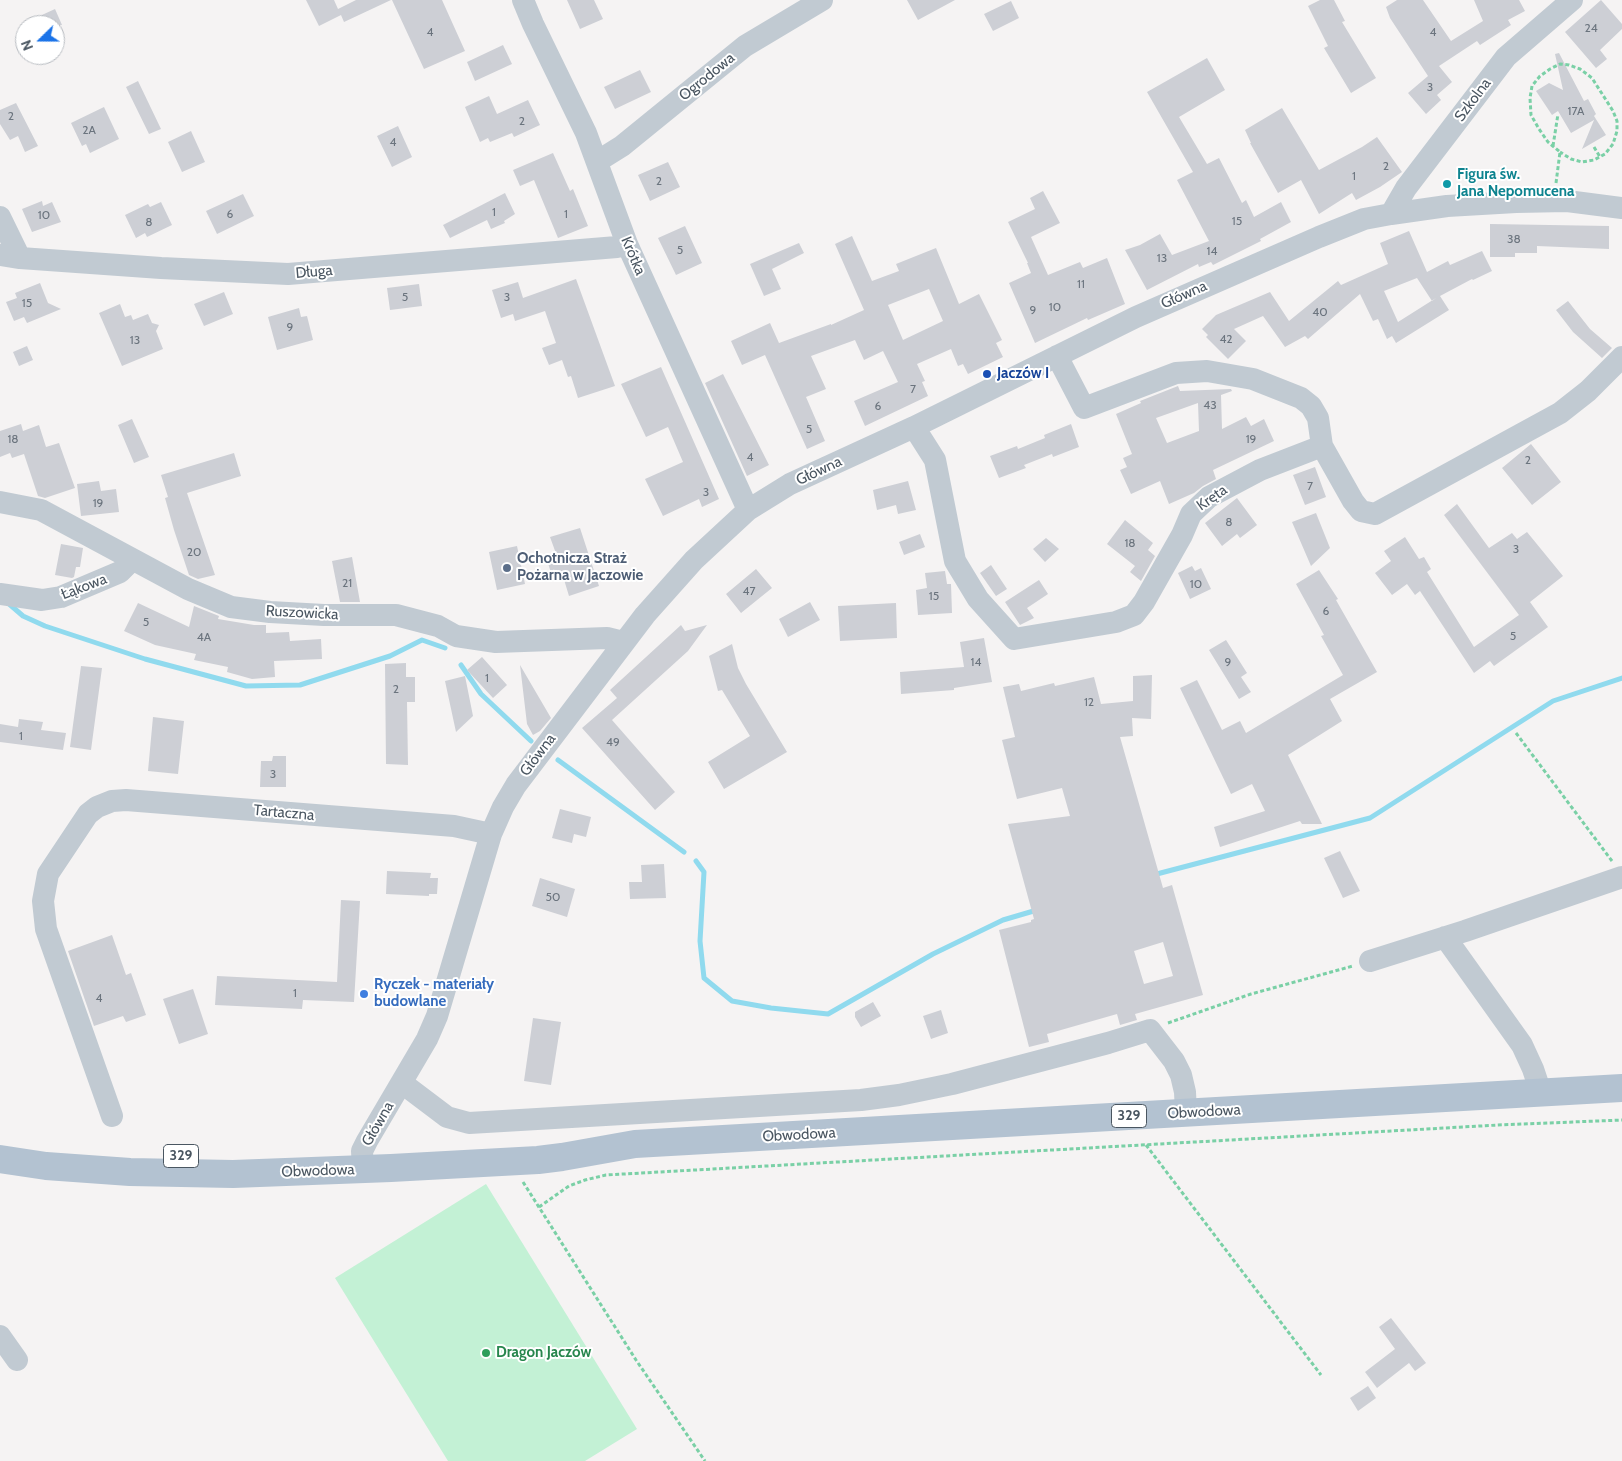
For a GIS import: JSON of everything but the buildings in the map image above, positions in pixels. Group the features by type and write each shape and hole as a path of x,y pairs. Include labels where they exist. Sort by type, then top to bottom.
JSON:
{"main road":[{"name":"Obwodowa","path":"0,1159 73,1168 138,1173 233,1174 568,1140 635,1144 1622,1088"},
{"name":"Obwodowa","path":"0,1152 75,1152 362,1160 510,1160 562,1157 635,1144"}],"street":[{"name":"Krótka","path":"523,0 586,133 628,244 748,510"},
{"name":"Ogrodowa","path":"598,161 622,146 746,46 822,0"},
{"name":"Szkolna","path":"1391,214 1406,188 1506,57 1572,0"},
{"name":"Główna","path":"362,1160 427,1039 437,1016 491,834 503,807 516,785 623,642 694,560 748,510 790,484 914,427 1136,317 1276,255 1364,220 1447,206 1553,201 1622,208"},
{"path":"0,217 10,257"},
{"name":"Długa","path":"10,257 162,268 288,274 617,247 628,244"},
{"path":"1057,356 1084,408 1176,373 1206,372 1253,379 1301,398 1312,406 1318,418 1322,446 1353,501 1361,511 1375,514 1560,413 1588,392 1622,357"},
{"name":"Kręta","path":"914,427 935,460 955,561 978,599 1014,639 1116,622 1134,615 1149,594 1182,535 1191,514 1209,497 1260,470 1322,446"},
{"name":"Ruszowicka","path":"0,502 41,510 188,589 231,607 279,613 396,615 438,626 456,636 496,642 607,638 623,642"},
{"name":"Łąkowa","path":"0,594 42,600 61,597 120,572 132,560"},
{"name":"Tartaczna","path":"112,1116 46,929 43,901 48,874 88,814 97,807 112,801 126,800 454,826 491,834"},
{"path":"1370,961 1445,937 1618,870"},
{"path":"1445,937 1522,1045 1533,1069 1540,1092"},
{"path":"402,1083 447,1117 469,1123 861,1100 899,1096 952,1084 1099,1046 1150,1030 1174,1061 1181,1075 1185,1092 1186,1113"},
{"path":"0,1336 17,1360"}],"path":[{"path":"1560,64 1580,69 1592,78 1613,111 1617,121 1617,131 1613,144 1600,157 1582,162 1571,159 1560,152 1548,142 1531,115 1530,98 1532,86 1540,76 1560,64"},
{"path":"1553,146 1558,114"},
{"path":"1594,147 1600,157"},
{"path":"1553,201 1560,152"},
{"path":"1516,733 1618,870"},
{"path":"1150,1030 1193,1013 1251,994 1370,961"},
{"path":"539,1207 569,1186 606,1174 1498,1125 1622,1120"},
{"path":"1146,1145 1321,1375"},
{"path":"510,1160 636,1360 705,1461"}],"green space":[{"name":"Dragon Jaczów","path":"486,1184 637,1429 585,1461 448,1461 335,1278"}],"waterway":[{"path":"8,603 23,616 45,626 145,659 246,686 300,685 390,656 422,640 445,648"},
{"path":"461,665 481,694 531,741"},
{"path":"1153,875 1370,818 1553,701 1622,678"},
{"path":"558,760 684,852"},
{"path":"696,861 704,872 700,941 704,978 732,1001 771,1008 828,1014 933,954 1003,920 1037,910"}],"place":[{"name":"Figura św. Jana Nepomucena","path":"1447,184"},
{"name":"Jaczów I","path":"987,374"},
{"name":"Ochotnicza Straż Pożarna w Jaczowie","path":"507,568"},
{"name":"Ryczek - materiały budowlane","path":"364,994"},
{"name":"Dragon Jaczów","path":"486,1353"}]}
